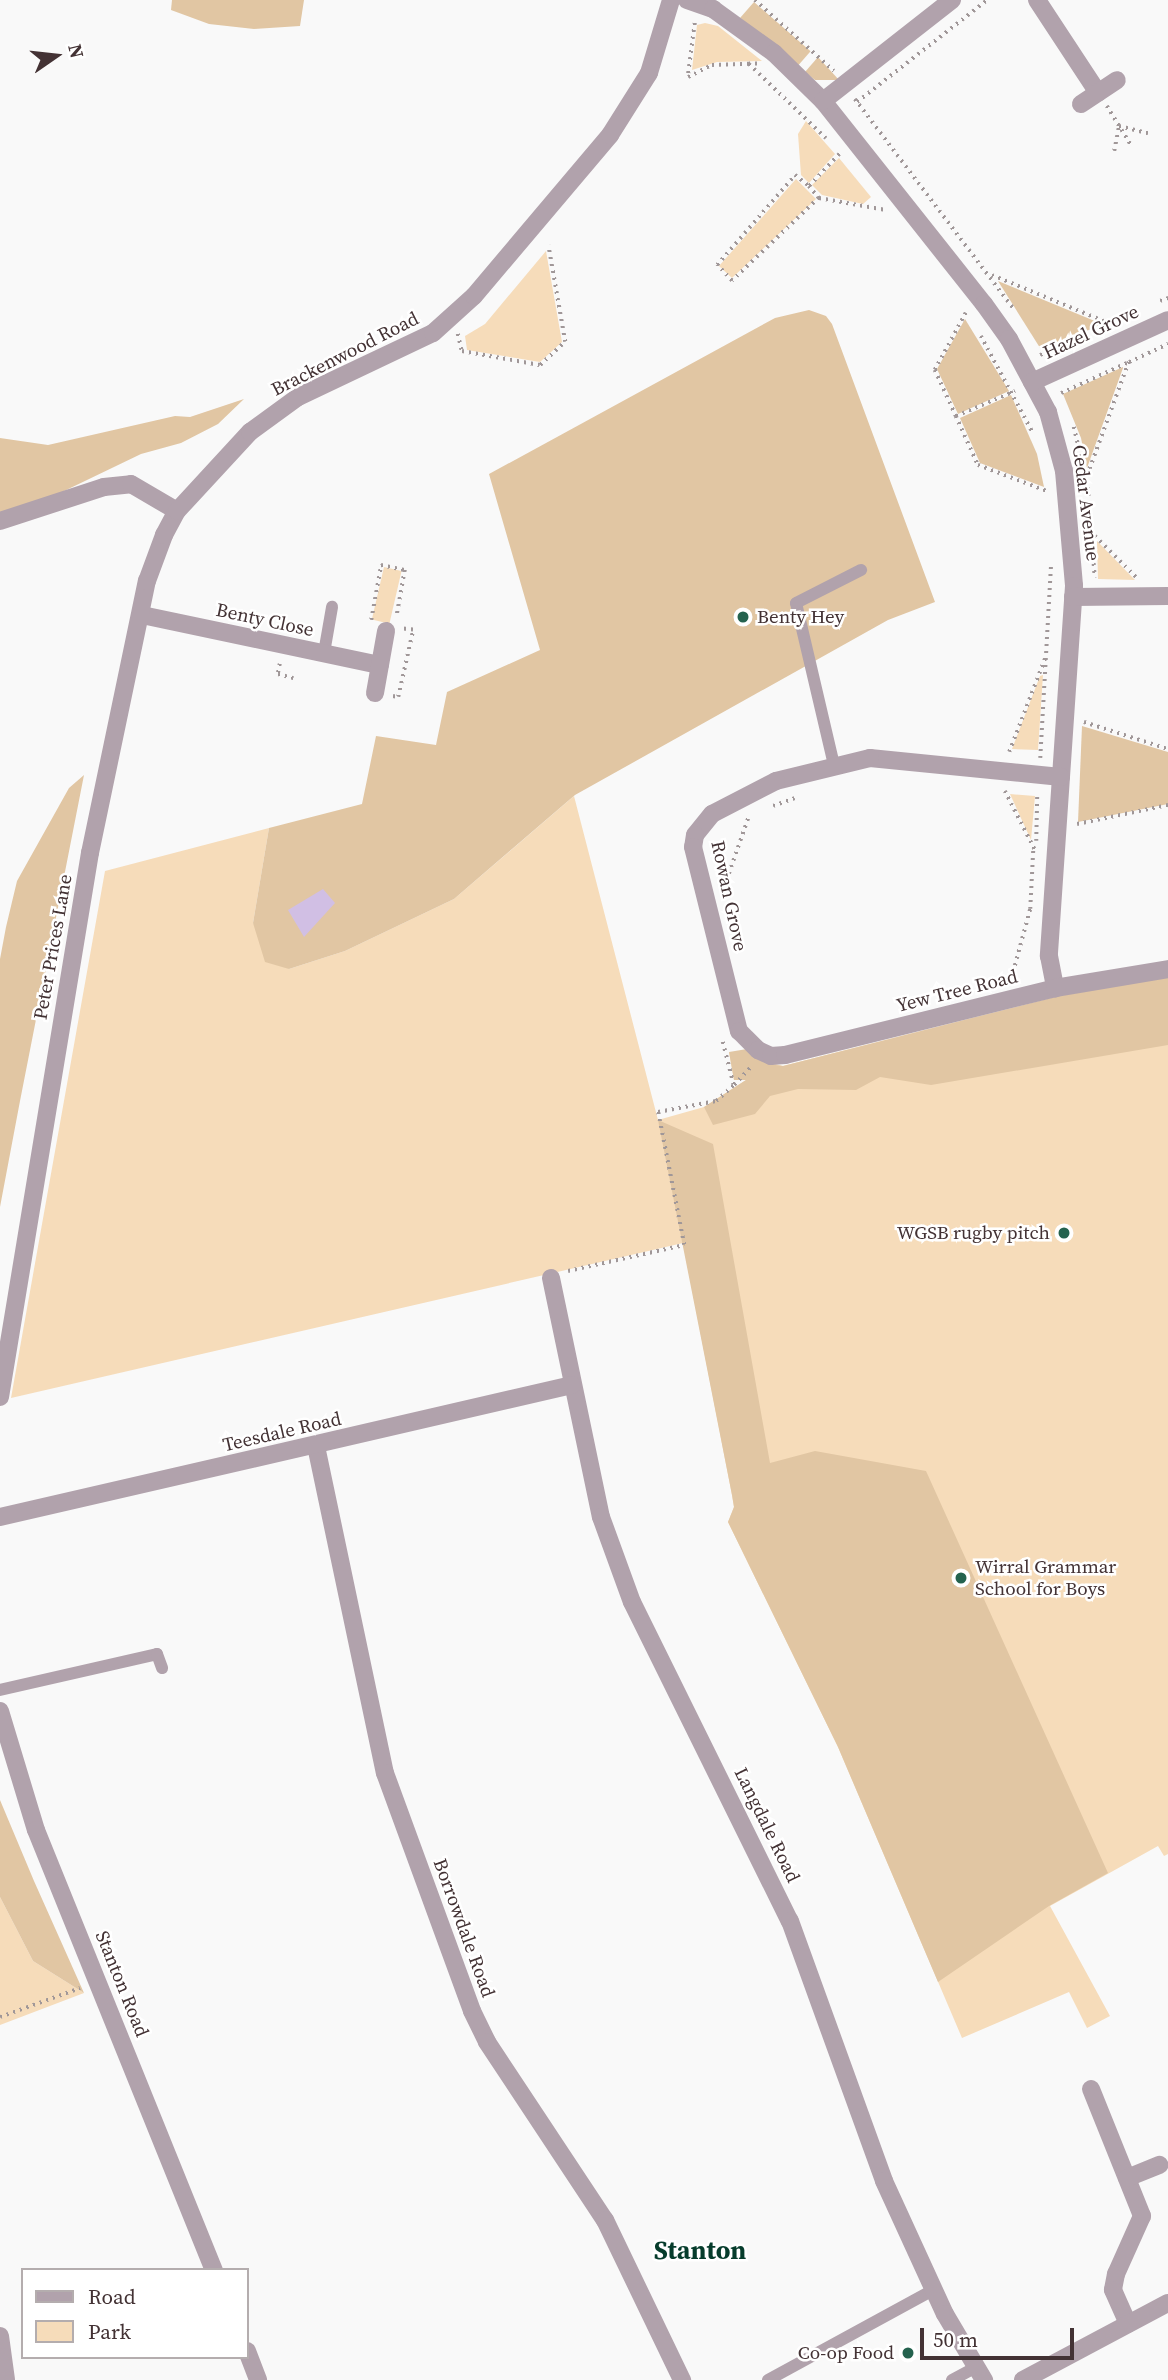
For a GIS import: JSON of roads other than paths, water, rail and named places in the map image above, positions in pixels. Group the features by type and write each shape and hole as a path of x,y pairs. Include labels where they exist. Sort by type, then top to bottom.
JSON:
{"street":[{"name":"Brackenwood Road","path":"177,511 250,432 298,397 433,333 474,296 610,135 649,73 671,0"},
{"name":"Cedar Avenue","path":"687,0 706,6 783,62 855,139 985,304 1032,382 1058,443 1069,513 1077,715 1061,777 1066,826 1055,853 1049,956 1055,988"},
{"path":"822,101 952,0"},
{"path":"1037,0 1098,93"},
{"path":"1081,104 1117,80"},
{"name":"Hazel Grove","path":"1032,382 1168,320"},
{"path":"0,521 104,487 131,484 177,511"},
{"name":"Peter Prices Lane","path":"0,1397 90,853 147,581 177,511"},
{"path":"1073,597 1161,596"},
{"name":"Benty Close","path":"142,615 380,665"},
{"path":"375,693 384,627"},
{"name":"Rowan Grove","path":"762,1052 739,1031 694,847 695,835 712,814 776,781 870,758 1061,777"},
{"name":"Yew Tree Road","path":"762,1052 785,1055 1055,988 1168,969"},
{"name":"Langdale Road","path":"551,1278 601,1517 632,1602 790,1921 884,2181 933,2290 980,2373"},
{"name":"Teesdale Road","path":"0,1517 572,1385"},
{"name":"Borrowdale Road","path":"316,1446 385,1773 472,2011 487,2042 605,2220 682,2380"},
{"name":"Stanton Road","path":"0,1711 36,1829 213,2268"},
{"path":"1091,2089 1142,2217 1116,2273 1114,2290 1128,2324"},
{"path":"1127,2178 1159,2165"},
{"path":"1023,2380 1168,2303"},
{"path":"0,2336 6,2380"},
{"path":"248,2354 258,2380"}],"lane":[{"path":"834,765 796,603 860,570"},
{"path":"324,653 332,607"},
{"path":"0,1690 157,1654 162,1668"},
{"path":"768,2380 933,2290"},
{"path":"952,2380 980,2373"}],"place":[{"name":"Benty Hey","path":"743,617"},
{"name":"WGSB rugby pitch","path":"1064,1233"},
{"name":"Wirral Grammar School for Boys","path":"961,1578"},
{"name":"Co-op Food","path":"908,2353"}],"district":[{"name":"Stanton","path":"700,2251"}]}
